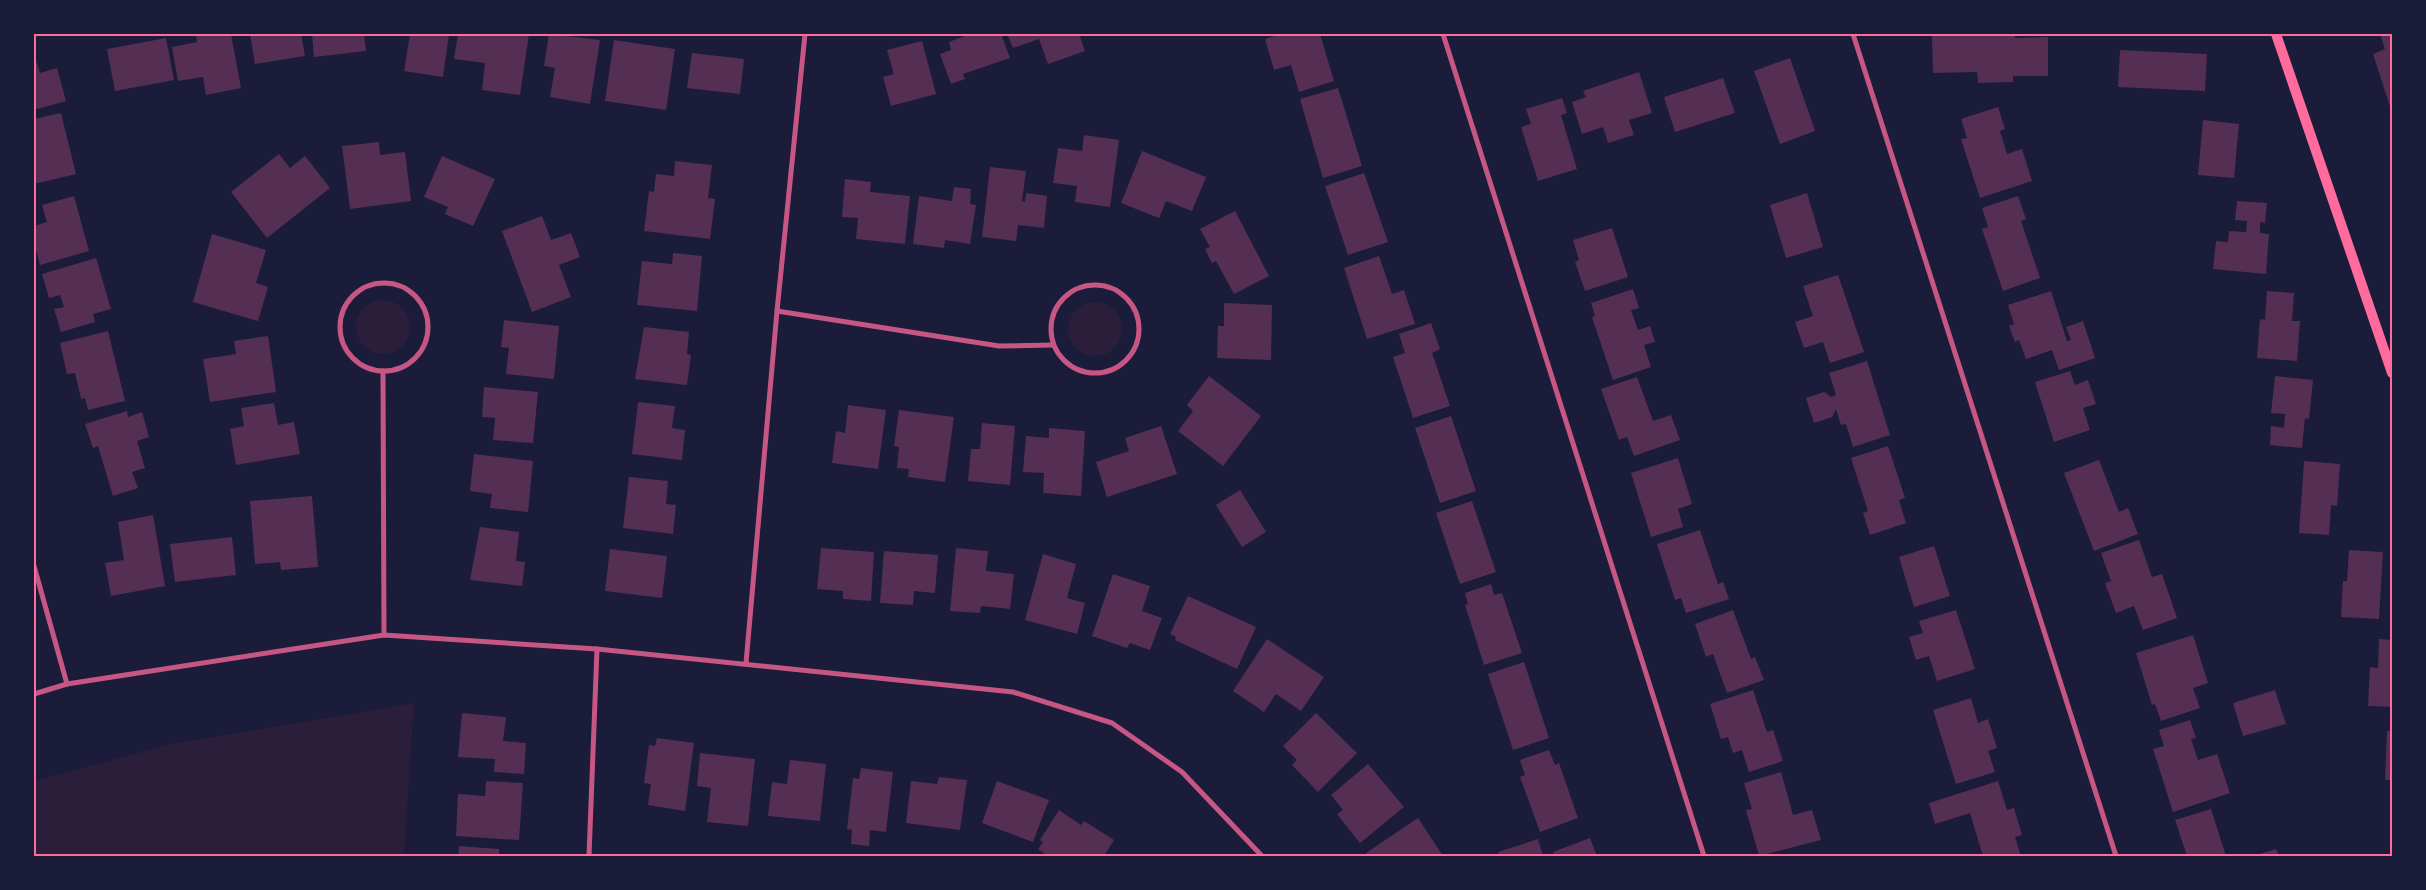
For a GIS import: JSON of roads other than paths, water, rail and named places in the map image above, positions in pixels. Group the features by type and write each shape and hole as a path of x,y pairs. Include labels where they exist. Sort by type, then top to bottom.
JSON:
{"main road":[{"path":"2276,34 2392,373"}],"street":[{"path":"746,663 777,311 805,34"},
{"path":"1443,34 1704,856"},
{"path":"1853,34 2116,856"},
{"path":"388,283 403,287 415,296 424,308 428,322 427,337 421,351 411,362 398,369 383,371 363,365 347,351 342,338 340,324 343,311 350,298 361,289 374,284 388,283"},
{"path":"1099,284 1114,288 1126,297 1134,309 1138,323 1136,344 1124,362 1112,370 1098,373 1084,372 1071,367 1060,357 1053,345 1050,330 1052,315 1059,302 1077,288 1099,284"},
{"path":"777,311 999,346 1053,345"},
{"path":"383,371 384,635"},
{"path":"34,566 67,684"},
{"path":"34,694 67,684 384,635 596,649 1013,692 1112,723 1182,772 1262,856"},
{"path":"590,856 596,649"}]}
